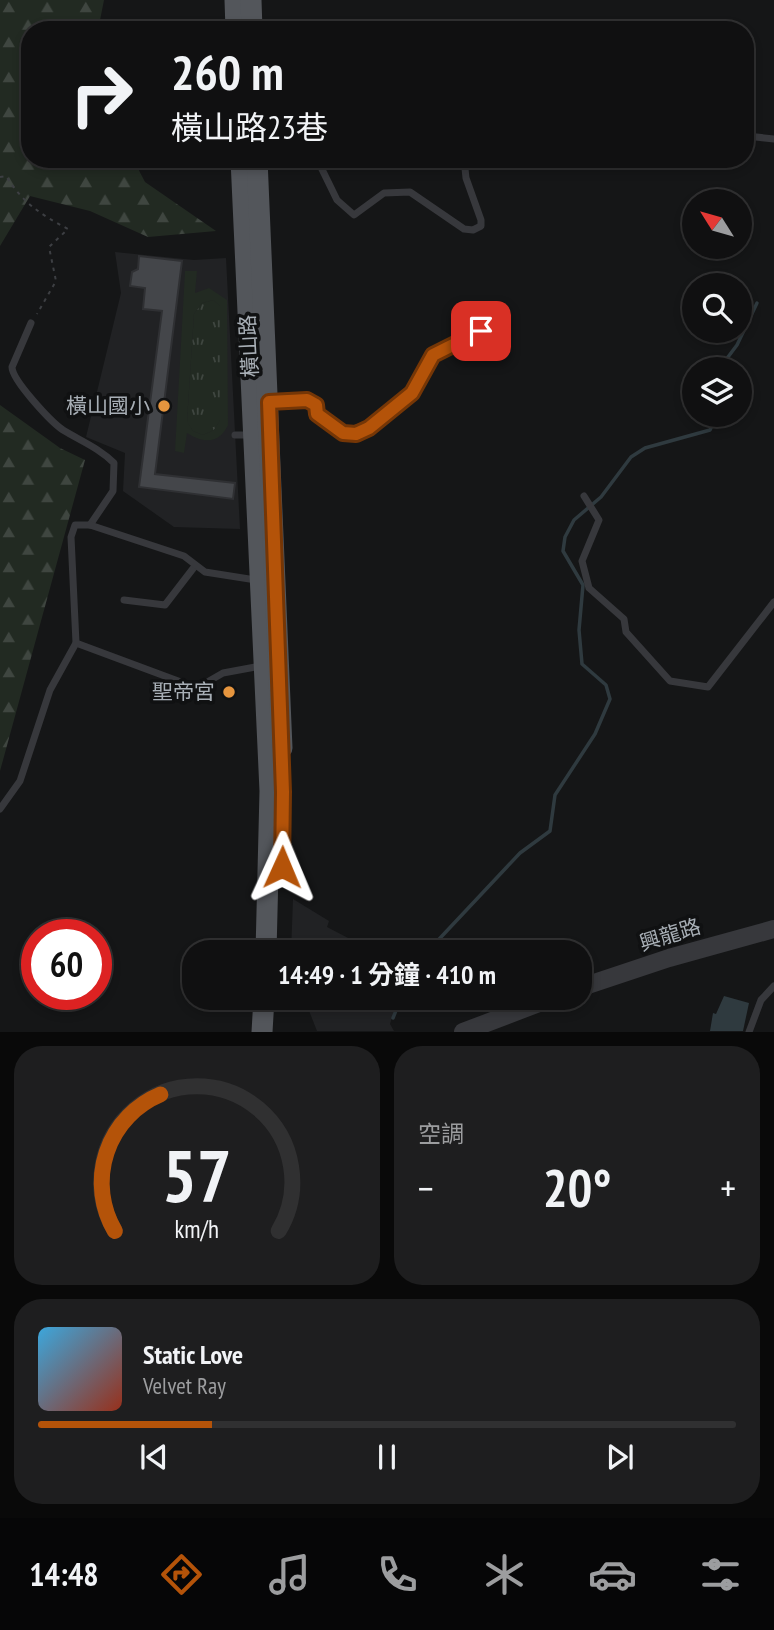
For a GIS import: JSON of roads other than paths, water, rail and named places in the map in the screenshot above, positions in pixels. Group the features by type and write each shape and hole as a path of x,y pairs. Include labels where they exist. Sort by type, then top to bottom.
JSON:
{"main road":[{"path":"235,0 236,21"},
{"path":"251,0 251,21"},
{"name":"橫山路","path":"241,168 253,435 283,792 279,940"},
{"name":"橫山路","path":"253,435 269,402 257,168"},
{"name":"橫山路","path":"266,940 272,665"},
{"path":"262,1031 263,1010"},
{"path":"276,1031 277,1010"}],"street":[{"name":"興龍路","path":"592,984 669,958 774,929"},
{"path":"463,1031 517,1010"}],"lane":[{"path":"754,137 774,139"},
{"path":"321,168 337,200 354,215 384,193 410,192 464,229 473,230 481,226 481,220 465,168"},
{"path":"31,323 12,372 56,424 87,442 114,463 113,491 90,525"},
{"path":"269,402 307,400 316,405 317,414 330,425 343,433 356,434 380,421 412,393 433,355 481,331"},
{"path":"584,496 600,520 582,561 589,588 624,619 626,632 670,681 708,687 774,602"},
{"path":"0,809 20,781 50,690 76,643 71,537 75,525 90,525 184,556 205,572 267,582"},
{"path":"124,600 165,605 195,566"},
{"path":"76,643 197,688 223,673 272,665"},
{"path":"749,1031 761,1000 774,986"}],"waterway":[{"path":"728,357 737,345 757,303"},
{"path":"438,940 520,853 550,831 555,795 595,734 610,699 606,685 582,664 579,630 583,585 563,551 565,537 574,520 601,497 631,457 645,448 710,430 711,427"},
{"path":"393,1018 396,1010"}],"place":[{"name":"橫山國小","path":"164,406"},
{"name":"聖帝宮","path":"229,692"}]}
